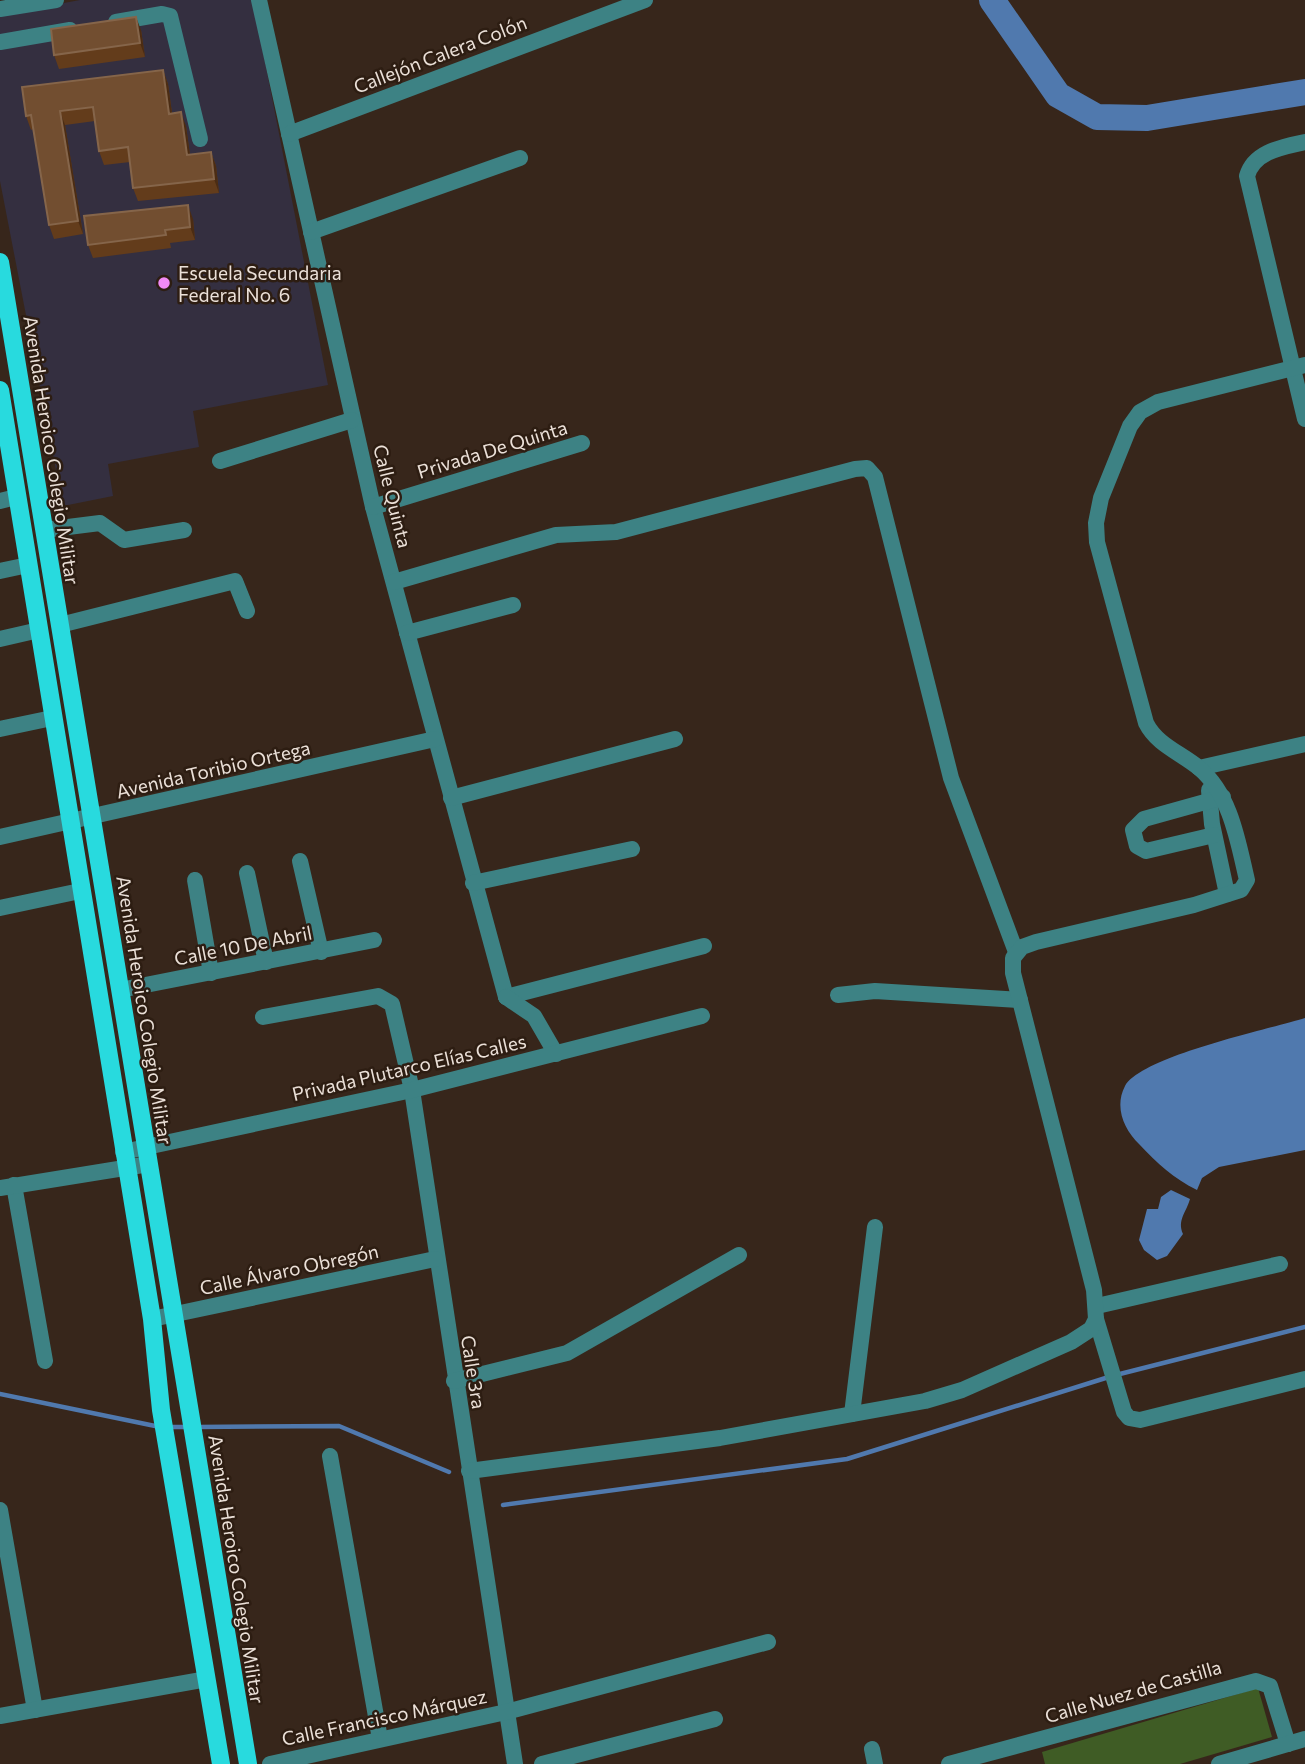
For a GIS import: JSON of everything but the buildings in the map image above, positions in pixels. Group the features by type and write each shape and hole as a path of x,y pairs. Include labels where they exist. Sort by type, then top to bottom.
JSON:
{"main road":[{"name":"Avenida Heroico Colegio Militar","path":"0,263 248,1764"},
{"path":"0,390 8,499 27,565 39,630 152,1319 161,1410 221,1764"},
{"path":"180,1519 207,1517"}],"street":[{"path":"0,9 56,0"},
{"name":"Calle Quinta","path":"260,0 373,507 473,884 506,997"},
{"name":"Callejón Calera Colón","path":"289,134 645,0"},
{"path":"0,42 162,14 170,16 200,139"},
{"path":"1305,142 1262,155 1254,162 1247,176 1299,367 1305,419"},
{"path":"311,232 520,158"},
{"path":"1227,894 1213,829 1215,799 1210,782 1199,768 1154,736 1146,723 1097,542 1097,511 1130,426 1140,412 1158,402 1299,367"},
{"path":"220,461 352,420"},
{"name":"Privada De Quinta","path":"373,507 582,443"},
{"path":"394,582 556,534 616,532 867,468 875,477 951,778 1016,951 1012,965 1020,1000 1096,1312 1124,1412 1129,1418 1140,1420 1305,1379"},
{"path":"44,530 100,523 116,537 127,540 184,530"},
{"path":"0,571 27,565"},
{"path":"60,625 235,581 247,611"},
{"path":"407,633 513,605"},
{"path":"0,639 39,630"},
{"path":"0,729 52,718"},
{"name":"Avenida Toribio Ortega","path":"0,837 93,819 435,739"},
{"path":"451,798 675,739"},
{"path":"1199,768 1305,744"},
{"path":"1016,951 1036,942 1227,894 1245,887 1247,880 1230,818 1215,799"},
{"path":"1215,799 1137,823 1134,836 1137,846 1146,851 1213,829 1230,818"},
{"path":"473,884 632,849"},
{"path":"300,861 321,952"},
{"path":"247,873 265,962"},
{"path":"195,880 211,973"},
{"path":"0,908 80,891"},
{"name":"Calle 10 De Abril","path":"120,990 374,940"},
{"path":"506,997 704,946"},
{"path":"838,995 875,991 1020,1000"},
{"name":"Calle 3ra","path":"263,1017 378,996 392,1004 412,1090 435,1259 514,1764"},
{"path":"506,997 534,1016 556,1054"},
{"name":"Privada Plutarco Elías Calles","path":"7,1186 148,1156 702,1016"},
{"path":"7,1186 45,1361"},
{"path":"852,1414 875,1227"},
{"path":"454,1381 566,1353 739,1255"},
{"name":"Calle Álvaro Obregón","path":"152,1319 435,1259"},
{"path":"1096,1312 1280,1264"},
{"path":"469,1471 720,1438 925,1401 962,1390 1071,1342 1091,1329 1096,1312"},
{"path":"330,1456 380,1739"},
{"path":"0,1510 35,1710"},
{"name":"Calle Francisco Márquez","path":"270,1764 506,1712 768,1642"},
{"path":"0,1716 207,1679"},
{"name":"Calle Nuez de Castilla","path":"949,1764 1256,1681 1270,1686 1288,1744"},
{"path":"542,1764 715,1719"},
{"path":"1219,1764 1305,1739"}],"shaded area":[{"name":"Escuela Secundaria Federal No. 6","path":"80,0 253,0 328,385 193,411 199,447 108,464 113,496 63,506 0,181 0,15"}],"green space":[{"path":"1258,1688 1272,1737 1180,1764 1045,1764 1042,1752"}],"water":[{"path":"1305,1018 1305,1150 1219,1167 1202,1178 1197,1190 1166,1170 1129,1132 1122,1117 1120,1102 1125,1086 1136,1075 1180,1054"},
{"path":"1171,1190 1190,1199 1182,1220 1183,1234 1167,1256 1157,1260 1144,1250 1139,1240 1147,1209 1158,1209 1161,1197"}],"waterway":[{"path":"992,0 1058,95 1097,117 1147,118 1305,92"},
{"path":"503,1505 847,1459 1112,1376 1305,1327"},
{"path":"0,1394 160,1427"},
{"path":"197,1427 339,1426 449,1472"},
{"path":"169,1427 188,1427"}],"place":[{"name":"Escuela Secundaria Federal No. 6","path":"164,283"}]}
